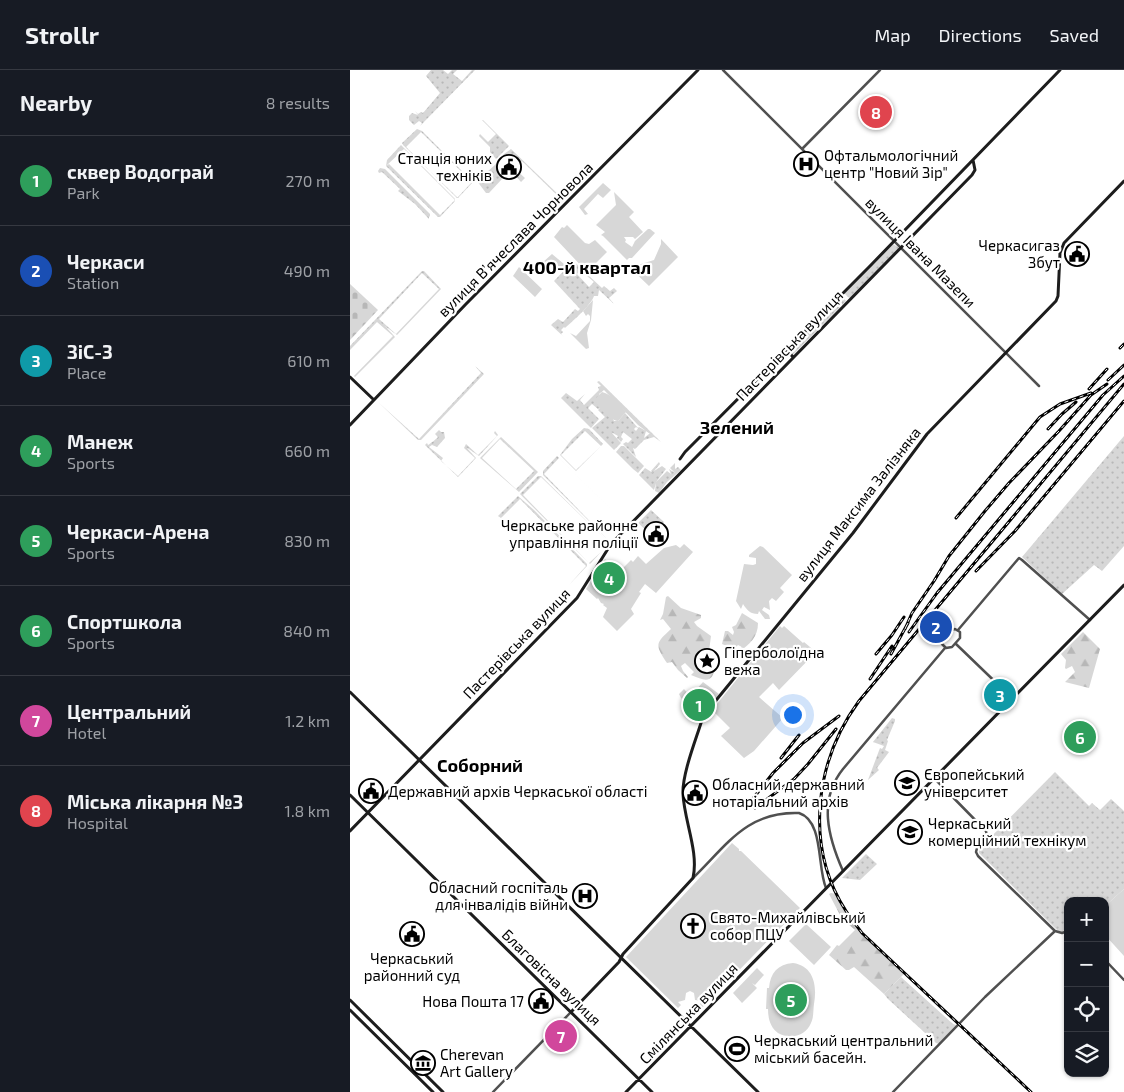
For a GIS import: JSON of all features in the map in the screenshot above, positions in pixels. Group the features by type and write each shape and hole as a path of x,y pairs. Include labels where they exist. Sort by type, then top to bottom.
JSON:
{"main road":[{"name":"вулиця Вʼячеслава Чорновола","path":"350,425 492,278 698,70"},
{"name":"Пастерівська вулиця","path":"680,459 1060,70"},
{"name":"Пастерівська вулиця","path":"350,831 576,598 606,550 972,175 975,170 973,160"},
{"name":"вулиця Максима Залізняка","path":"693,878 695,863 682,790 703,717 853,533 920,441 1005,351 1057,300 1060,254 1064,243 1124,181"},
{"path":"842,293 849,300"},
{"path":"786,350 793,357"},
{"path":"350,378 374,400"},
{"name":"Смілянська вулиця","path":"626,1092 1124,585"},
{"path":"350,692 758,1092"},
{"name":"Благовісна вулиця","path":"350,795 652,1092"},
{"path":"572,1012 693,878"},
{"path":"350,1000 443,1092"},
{"path":"350,1010 433,1092"}],"street":[{"name":"вулиця Івана Мазепи","path":"723,70 1039,386"},
{"path":"802,149 880,70"},
{"path":"945,648 942,644 943,638 951,630 958,630 1019,558 1090,620"},
{"path":"843,871 830,835 828,808 832,786 843,769 945,648 951,648 956,644 961,635 958,630"},
{"path":"956,644 1012,698"},
{"path":"934,778 986,831 987,836 977,848 978,856 1055,931 1064,932"},
{"path":"693,878 734,835 770,815 800,813 808,819 815,830 823,881 826,888"},
{"path":"695,863 699,866 705,866"},
{"path":"893,1092 986,997 1055,931"},
{"path":"1109,964 1124,980"},
{"path":"493,1092 572,1012"}],"green space":[{"path":"431,70 443,70 448,74 452,70 457,70 453,74 462,81 472,70 475,70 420,126 422,123 419,121 414,125 409,120 409,116 412,113 418,115 415,111 418,114 423,113 440,93 426,76"},
{"path":"482,120 509,146 496,159 490,152 490,147 479,136 480,134 488,142 496,134"},
{"path":"417,129 422,131 473,182 458,198 472,182 421,132 406,147 430,171 403,145 402,143"},
{"path":"401,145 455,200 404,149 386,166 387,160"},
{"path":"511,149 563,199 522,161 520,163 514,156 498,172 502,179 489,193 486,193 477,181"},
{"path":"389,164 440,215 455,201 438,217 386,166"},
{"path":"380,168 385,169 430,214 429,219 415,204 398,191 400,189 382,172 379,173"},
{"path":"515,169 525,178 521,182 514,174"},
{"path":"603,183 611,190 603,198 598,194 584,209 588,214 585,215 579,207"},
{"path":"614,192 634,212 629,217 643,232 635,239 633,237 624,237 625,242 632,247 635,241 648,229 655,233 632,258 627,260 601,235 605,232 596,225 616,205"},
{"path":"567,225 585,243 589,244 595,240 607,252 588,271 554,237 562,227 564,228"},
{"path":"661,239 678,257 649,286 627,265 641,264 654,260 661,244"},
{"path":"893,244 898,249 850,298 848,297 844,293"},
{"path":"552,254 564,264 560,271 555,272 545,262 532,274 529,271 539,261 542,263"},
{"path":"573,261 586,272 584,273 581,270 577,274 589,287 594,282 587,274 602,288 604,286 610,291 614,288 617,291 609,298 614,304 599,290 598,296 594,296 581,313 561,330 563,332 561,334 564,337 551,325 558,319 563,322 575,309 578,311 580,309 554,281"},
{"path":"519,267 542,289 535,297 513,276"},
{"path":"422,271 441,289 397,335 385,326 395,337 355,377 393,336 377,322 350,350 350,346","holes":["422,273 439,289 396,334 379,319"]},
{"path":"350,284 378,310 350,340"},
{"path":"842,296 846,301 793,355 788,350"},
{"path":"593,300 591,320 587,333 589,348 586,349 570,333 576,336 590,321 590,316 588,314 586,316 583,311"},
{"path":"475,366 484,374 421,440 418,440 378,402 419,439 481,373"},
{"path":"599,381 661,442 654,437 644,440 635,449 633,448 636,457 623,444 628,443 632,439 623,432 621,442 617,438 618,436 611,432 621,443 614,450 592,428 605,417 598,410 600,408 598,409 592,404 588,408 599,419 591,428 561,398 566,393 577,401 585,394 580,400 584,405 599,390 598,387 601,386 597,382","holes":["604,390 646,431 639,427 636,431 634,429 638,428 625,413 618,421 614,421 599,394"]},
{"path":"602,392 612,397 626,412 618,421 607,416 598,405 596,398"},
{"path":"584,428 589,429 603,444 601,446 576,471 560,455 572,439","holes":["585,431 601,446 576,470 561,455"]},
{"path":"439,430 444,432 445,438 437,447 432,445 429,447 443,458 441,461 425,445 427,443 428,445 438,437 435,434"},
{"path":"495,431 498,435 479,456 466,447 476,458 458,477 447,466 458,476 475,458 464,448 466,444 478,455 497,436 494,433"},
{"path":"1124,436 1124,546 1102,571 1094,565 1062,594 1022,557"},
{"path":"501,437 538,472 519,492 480,458","holes":["500,439 534,471 516,489 482,458"]},
{"path":"621,446 624,446 644,466 638,473 616,452"},
{"path":"557,456 627,525 559,458 544,474 610,542 543,475 543,471"},
{"path":"659,462 660,464 654,471 662,466 666,469 656,482 667,471 671,474 669,469 675,473 670,468 675,463 675,469 678,467 681,470 667,482 659,493 655,491 656,483 654,490 639,475 645,468 653,473 651,471"},
{"path":"538,476 541,476 609,543 541,477 523,495 589,563 520,494"},
{"path":"518,496 587,564 587,566 569,585 586,566 520,499 501,518 498,516"},
{"path":"651,510 664,522 658,528 655,525 648,532 638,523"},
{"path":"684,544 693,552 656,593 645,584 631,609 634,614 617,631 603,617 607,608 586,589 605,559 619,572 638,556 646,564 664,548 676,545 680,548"},
{"path":"760,546 792,575 780,588 784,592 776,601 772,598 769,601 770,610 764,607 762,610 769,615 770,619 765,619 759,611 758,614 755,614 747,610 743,604 741,609 736,601 744,564 756,564 756,558 749,557 749,555"},
{"path":"668,596 681,608 701,615 701,618 694,622 711,636 709,651 705,649 697,653 694,658 703,668 713,664 715,666 712,676 708,680 691,675 694,672 685,663 681,666 687,678 672,662 667,663 660,652 658,644 671,629 663,619 660,620 666,597"},
{"path":"742,613 758,623 758,628 753,640 739,652 742,647 738,645 735,648 722,644 725,631 733,635 732,627 736,625"},
{"path":"780,626 782,628 784,626 816,652 779,690 773,683 759,697 783,718 754,751 744,758 721,736 730,728 712,710"},
{"path":"1083,632 1100,649 1089,688 1065,682 1075,672 1072,666 1065,668 1066,660 1061,654"},
{"path":"703,682 719,694 700,715 679,694 684,689 690,696 695,693"},
{"path":"892,718 895,721 885,750 889,752 877,768 879,770 868,780 880,748 882,749 884,746 873,742"},
{"path":"1055,772 1089,806 1092,803 1100,810 1111,799 1124,811 1124,889 1109,902 1109,897 1064,897 1064,930 1058,931 979,853 979,849"},
{"path":"732,843 800,908 702,1008 699,1005 702,1001 695,1000 694,993 690,991 686,993 685,1000 678,1002 681,1005 678,1008 626,957"},
{"path":"866,854 877,864 860,880 842,878"},
{"path":"1124,889 1124,956 1109,939 1109,902"},
{"path":"829,894 836,894 866,937 904,974 884,994 854,967 846,970 829,955 837,945 839,946 855,930 847,923 842,914 840,915"},
{"path":"806,924 831,947 814,965 789,941"},
{"path":"793,963 806,968 810,973 813,979 815,998 813,1018 809,1027 802,1034 788,1036 778,1033 770,1022 768,1009 766,1009 767,988 769,988 773,974 779,967"},
{"path":"757,968 764,975 755,985 752,983 757,988 742,1003 733,993"},
{"path":"901,977 956,1025 939,1044 884,994"}],"railway":[{"path":"1120,348 1124,344"},
{"path":"1108,380 1124,365"},
{"path":"1089,389 1107,369"},
{"path":"909,632 937,593 1103,395 1124,376"},
{"path":"905,629 912,613 949,556 985,511 1091,395 1107,384"},
{"path":"1031,1092 862,933 852,920 833,886 824,859 820,832 820,804 824,777 832,750 844,725 859,701 1124,384"},
{"path":"956,518 1040,417 1060,404 1091,393"},
{"path":"976,571 1015,531 1124,401"},
{"path":"1048,429 1076,402"},
{"path":"876,654 904,617"},
{"path":"891,654 908,623"},
{"path":"870,679 892,646"},
{"path":"751,801 773,773 803,743 839,716"},
{"path":"755,808 794,779 836,729"},
{"path":"781,758 799,735"}],"place":[{"name":"Міська лікарня №3","path":"876,112"},
{"name":"Офтальмологічний центр \"Новий Зір\"","path":"806,164"},
{"name":"Станція юних техніків","path":"509,167"},
{"name":"Черкасигаз Збут","path":"1077,254"},
{"name":"Черкаське районне управління поліції","path":"656,534"},
{"name":"Манеж","path":"609,578"},
{"name":"Черкаси","path":"936,627"},
{"name":"Гіперболоїдна вежа","path":"707,661"},
{"name":"ЗіС-3","path":"1000,695"},
{"name":"сквер Водограй","path":"699,705"},
{"name":"Спортшкола","path":"1080,737"},
{"name":"Європейський університет","path":"907,783"},
{"name":"Державний архів Черкаської області","path":"371,791"},
{"name":"Обласний державний нотаріальний архів","path":"695,793"},
{"name":"Черкаський комерційний технікум","path":"910,832"},
{"name":"Обласний госпіталь для інвалідів війни","path":"585,896"},
{"name":"Свято-Михайлівський собор ПЦУ","path":"693,926"},
{"name":"Черкаський районний суд","path":"412,934"},
{"name":"Черкаси-Арена","path":"791,1000"},
{"name":"Нова Пошта 17","path":"541,1001"},
{"name":"Центральний","path":"561,1036"},
{"name":"Черкаський центральний міський басейн.","path":"737,1049"},
{"name":"Cherevan Art Gallery","path":"423,1063"}],"district":[{"name":"400-й квартал","path":"587,267"},
{"name":"Зелений","path":"737,427"},
{"name":"Соборний","path":"480,765"}]}
